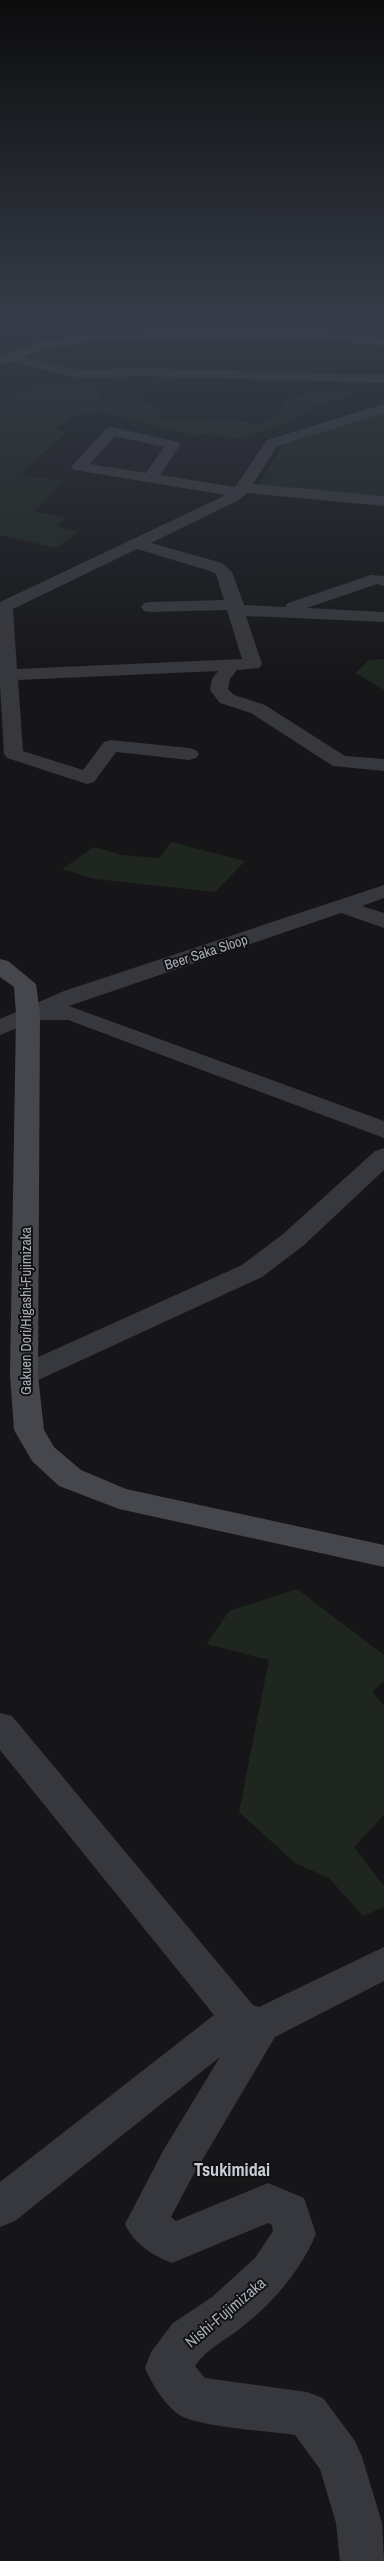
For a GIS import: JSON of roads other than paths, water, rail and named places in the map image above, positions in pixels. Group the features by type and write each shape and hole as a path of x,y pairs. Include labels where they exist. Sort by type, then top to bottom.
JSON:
{"street":[{"path":"101,443 79,467 241,490 384,501"},
{"path":"150,478 173,445 162,443"},
{"path":"189,754 164,746 111,746 86,777 7,760 10,675 2,609 234,497 241,490 274,443"},
{"path":"10,675 230,667 253,664 224,572 137,544"},
{"path":"281,612 377,579 384,581"},
{"path":"150,607 236,608 384,617"},
{"path":"230,667 221,679 219,690 227,699 258,709 340,762 384,765"},
{"name":"Beer Saka Sloop","path":"0,1028 72,996 384,892"},
{"path":"344,906 384,921"},
{"name":"Gakuen Dori/Higashi-Fujimizaka","path":"0,966 25,984 28,1014 24,1375 29,1430 42,1454 70,1478 119,1498 384,1556"},
{"path":"28,1014 71,1013 384,1130"},
{"path":"24,1375 252,1271 293,1240 384,1156"},
{"path":"0,1726 251,2022"},
{"path":"0,2206 251,2022 384,1963"},
{"name":"Nishi-Fujimizaka","path":"251,2022 146,2224 172,2243 268,2203 288,2212 295,2234 270,2273 227,2312 188,2338 167,2368 194,2399 307,2414 339,2457 359,2523 364,2561"}],"district":[{"name":"Tsukimidai","path":"232,2169"}]}
